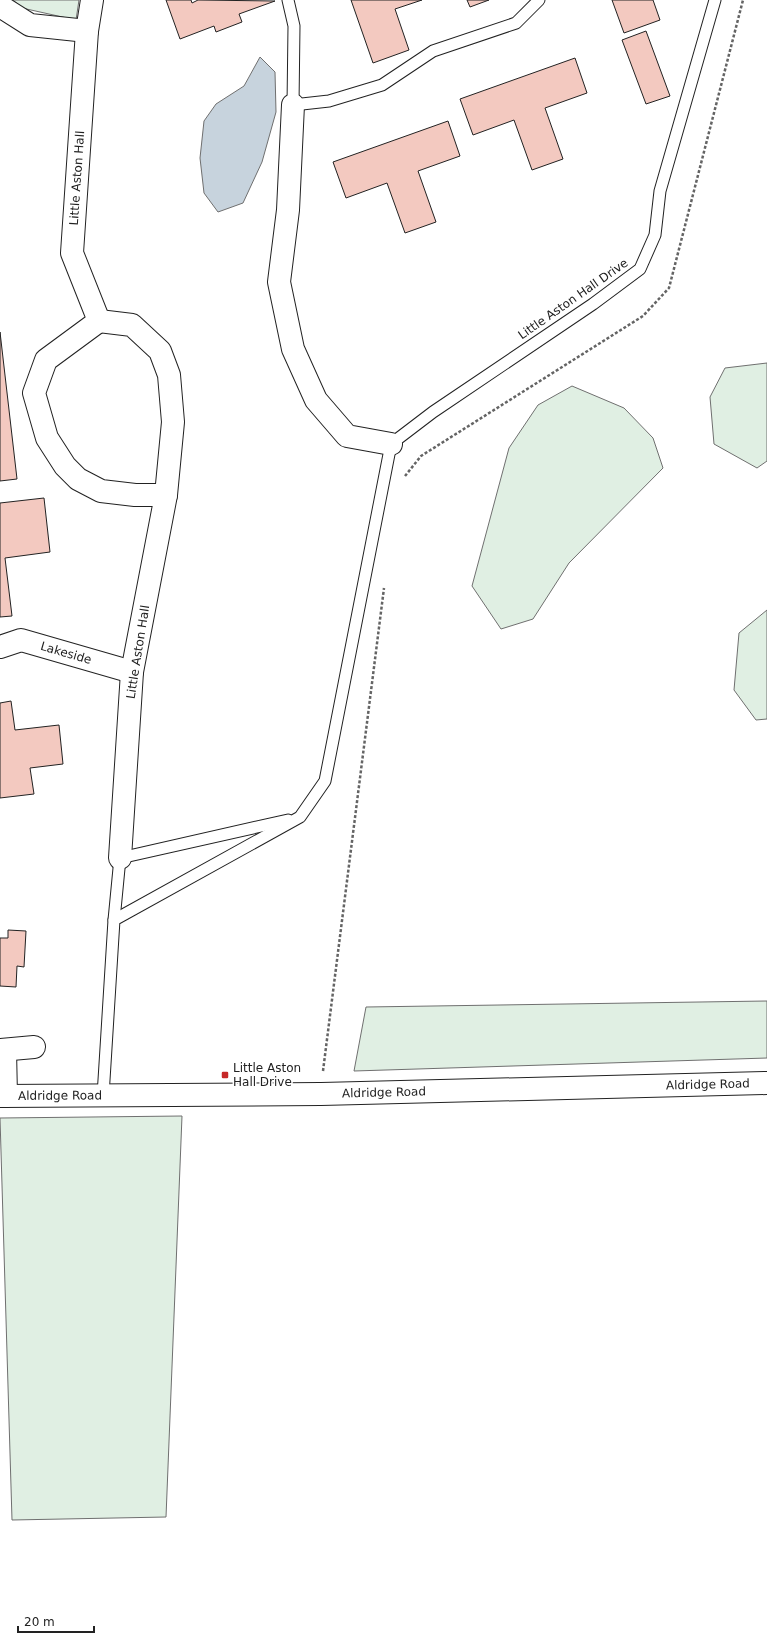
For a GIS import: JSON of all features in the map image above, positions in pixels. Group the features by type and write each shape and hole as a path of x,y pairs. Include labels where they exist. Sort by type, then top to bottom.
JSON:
{"street":[{"name":"Little Aston Hall","path":"92,0 87,31 72,253 99,320 132,326 160,351 169,375 173,422 166,495 132,672 120,858"},
{"path":"0,6 30,25 87,31"},
{"path":"293,105 288,210 279,282 292,348 316,400 347,436 391,444"},
{"path":"99,320 46,360 34,393 47,438 65,466 78,479 102,491 135,495 166,495"},
{"name":"Lakeside","path":"0,646 21,640 132,672"},
{"path":"3,1096 2,1050 34,1047"},
{"name":"Aldridge Road","path":"3,1096 320,1094 767,1084"}],"lane":[{"path":"288,0 294,26 293,105 329,101 382,85 433,51 516,23 539,0"},
{"name":"Little Aston Hall Drive","path":"391,444 433,412 593,304 640,268 656,235 660,191 714,0"},
{"path":"114,920 300,817 325,781 391,444"},
{"path":"103,1096 114,920 120,858 300,817"}],"path":[{"path":"320,1094 384,587"}],"green space":[{"path":"13,0 79,0 76,20 22,8"},
{"path":"767,363 767,461 757,468 714,444 710,397 725,368"},
{"path":"572,386 624,408 653,438 663,468 569,563 533,619 501,629 472,586 509,448 538,405"},
{"path":"767,610 767,719 756,720 734,690 739,633"},
{"path":"767,1001 767,1058 354,1071 366,1007"},
{"path":"182,1116 166,1517 12,1520 0,1118"}],"shaded area":[{"path":"260,57 275,72 276,112 262,162 243,203 218,212 204,193 200,158 204,121 216,104 244,86"}],"building":[{"path":"166,0 191,0 192,3 198,0 275,1 239,14 242,22 216,32 214,26 180,39"},
{"path":"351,0 422,0 395,9 409,50 373,63"},
{"path":"467,0 489,0 470,7"},
{"path":"612,0 653,0 660,20 624,33"},
{"path":"646,31 670,96 646,104 622,40"},
{"path":"575,58 587,93 545,108 563,159 532,170 514,120 473,135 460,99"},
{"path":"448,121 460,156 418,171 436,222 405,233 387,183 346,198 333,162"},
{"path":"0,332 17,479 0,481"},
{"path":"44,498 50,552 5,558 12,616 0,617 0,503"},
{"path":"11,701 15,730 59,725 63,764 30,768 34,794 0,798 0,703"},
{"path":"8,930 26,931 24,967 17,966 16,987 0,986 0,938 8,938"}],"place":[{"name":"Little Aston Hall Drive","path":"225,1075"}]}
